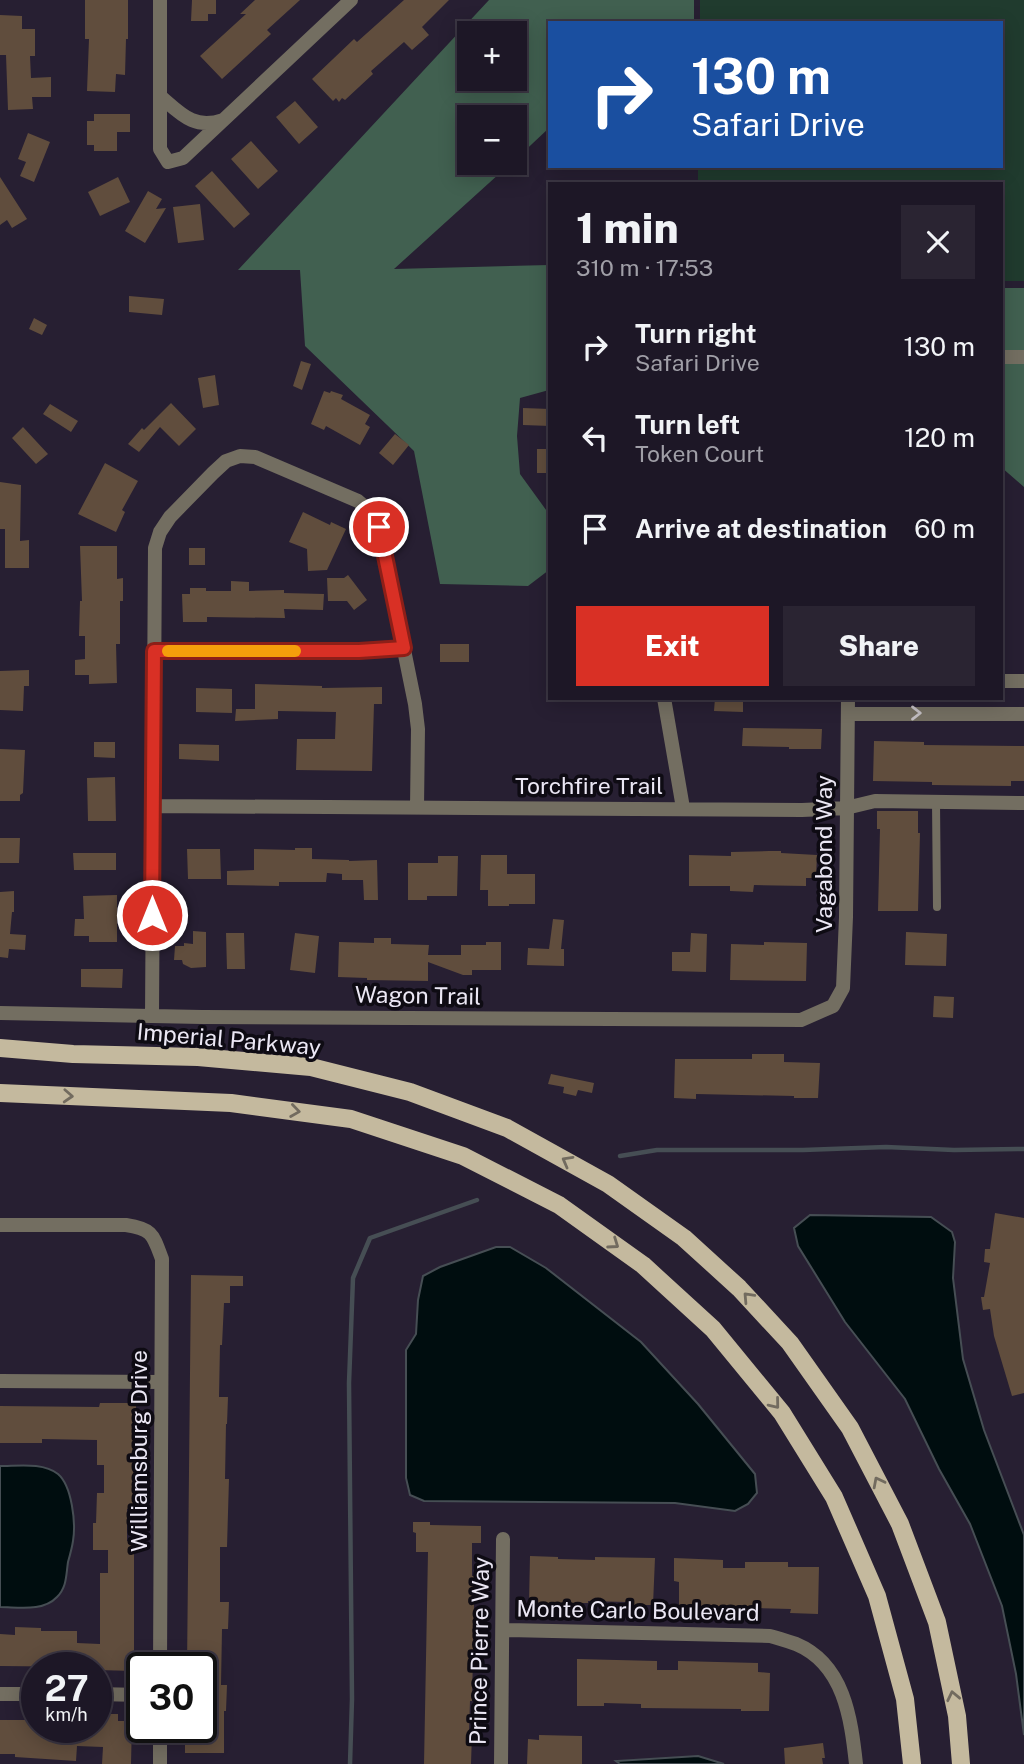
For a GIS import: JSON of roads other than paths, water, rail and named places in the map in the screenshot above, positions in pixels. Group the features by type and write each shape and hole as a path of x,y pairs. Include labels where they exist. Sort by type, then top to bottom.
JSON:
{"main road":[{"name":"Imperial Parkway","path":"0,1048 73,1054 198,1057 311,1068 410,1092 507,1128 608,1184 684,1238 739,1288 790,1343 850,1428 900,1524 937,1622 957,1716 961,1764"},
{"path":"0,1093 231,1103 351,1119 463,1157 559,1205 643,1265 713,1329 782,1413 834,1496 877,1596 905,1699 912,1764"}],"street":[{"path":"160,0 160,149 168,162 183,159 351,0"},
{"path":"160,96 188,119 207,123 223,120"},
{"path":"1003,357 1024,357"},
{"path":"152,1016 155,548 160,532 170,517 226,461 240,456 255,457 291,470 358,501 371,512 379,527 415,705 418,729 418,807"},
{"path":"154,651 359,651 404,648"},
{"path":"1003,681 1024,681"},
{"path":"664,700 683,808"},
{"name":"Vagabond Way","path":"833,1006 843,988 848,700"},
{"path":"848,714 1024,714"},
{"name":"Torchfire Trail","path":"153,806 802,810 846,808 875,801 1024,803"},
{"name":"Wagon Trail","path":"0,1013 777,1021 802,1020 833,1006"},
{"name":"Williamsburg Drive","path":"0,1224 141,1227 153,1236 162,1259 160,1652"},
{"path":"0,1381 161,1382"},
{"name":"Prince Pierre Way","path":"501,1764 503,1539"},
{"name":"Monte Carlo Boulevard","path":"503,1630 746,1634 770,1636 797,1644 823,1663 834,1675 841,1689 856,1764"},
{"path":"0,1694 21,1694"},
{"path":"160,1743 160,1764"}],"lane":[{"path":"936,802 937,907"}],"waterway":[{"path":"620,1156 657,1150 886,1147 1024,1149"},
{"path":"350,1764 352,1699 349,1383 353,1278 370,1238 477,1200"}]}
